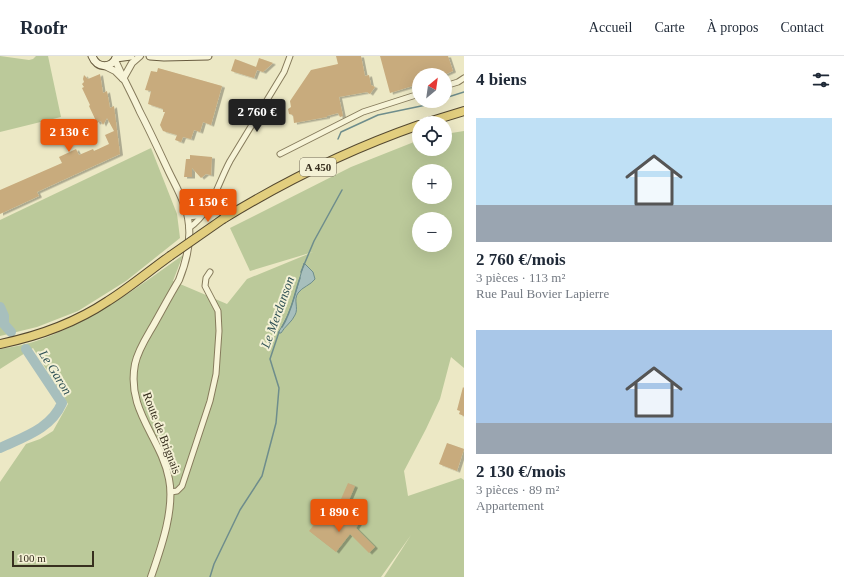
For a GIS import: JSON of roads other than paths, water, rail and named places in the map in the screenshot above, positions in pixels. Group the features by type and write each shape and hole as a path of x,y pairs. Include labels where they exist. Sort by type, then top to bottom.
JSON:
{"highway":[{"path":"448,116 464,111"},
{"name":"A 450","path":"0,344 43,333 84,316 118,295 223,219 262,196 320,166 412,128"}],"main road":[{"path":"92,56 98,64 105,66 111,64 116,58 131,56"},
{"path":"150,56 164,58 208,56"}],"street":[{"path":"105,66 115,71 123,79 132,63 140,56"},
{"path":"189,228 198,222 205,214 229,163 284,72 290,56"},
{"name":"Route de Brignais","path":"116,58 123,79 149,129 178,192 188,217 189,228 189,243 186,259 179,280 138,354 134,377 136,401 165,464 170,479 171,492 167,520 151,577"},
{"path":"452,84 464,78"},
{"path":"280,154 363,112 412,96"},
{"path":"188,217 197,216 210,204"},
{"path":"171,492 178,491 182,486 210,400 216,374 219,331 218,311 205,286 206,278 210,272"}],"water":[{"path":"304,263 313,272 315,279 298,293 296,298 295,315 281,333 278,333 291,308"}],"waterway":[{"name":"Le Merdanson","path":"452,96 464,92"},
{"name":"Le Merdanson","path":"338,139 341,132 378,115 412,108"},
{"name":"Le Merdanson","path":"301,272 314,241 342,190"},
{"name":"Le Merdanson","path":"282,327 291,309 300,278"},
{"name":"Le Garon","path":"0,307 4,316 4,324 11,332"},
{"name":"Le Merdanson","path":"210,577 214,564 240,510 262,476 276,423 279,388 270,359 279,332"},
{"name":"Le Garon","path":"0,448 27,436 44,426 57,412 62,403 26,349"}]}
